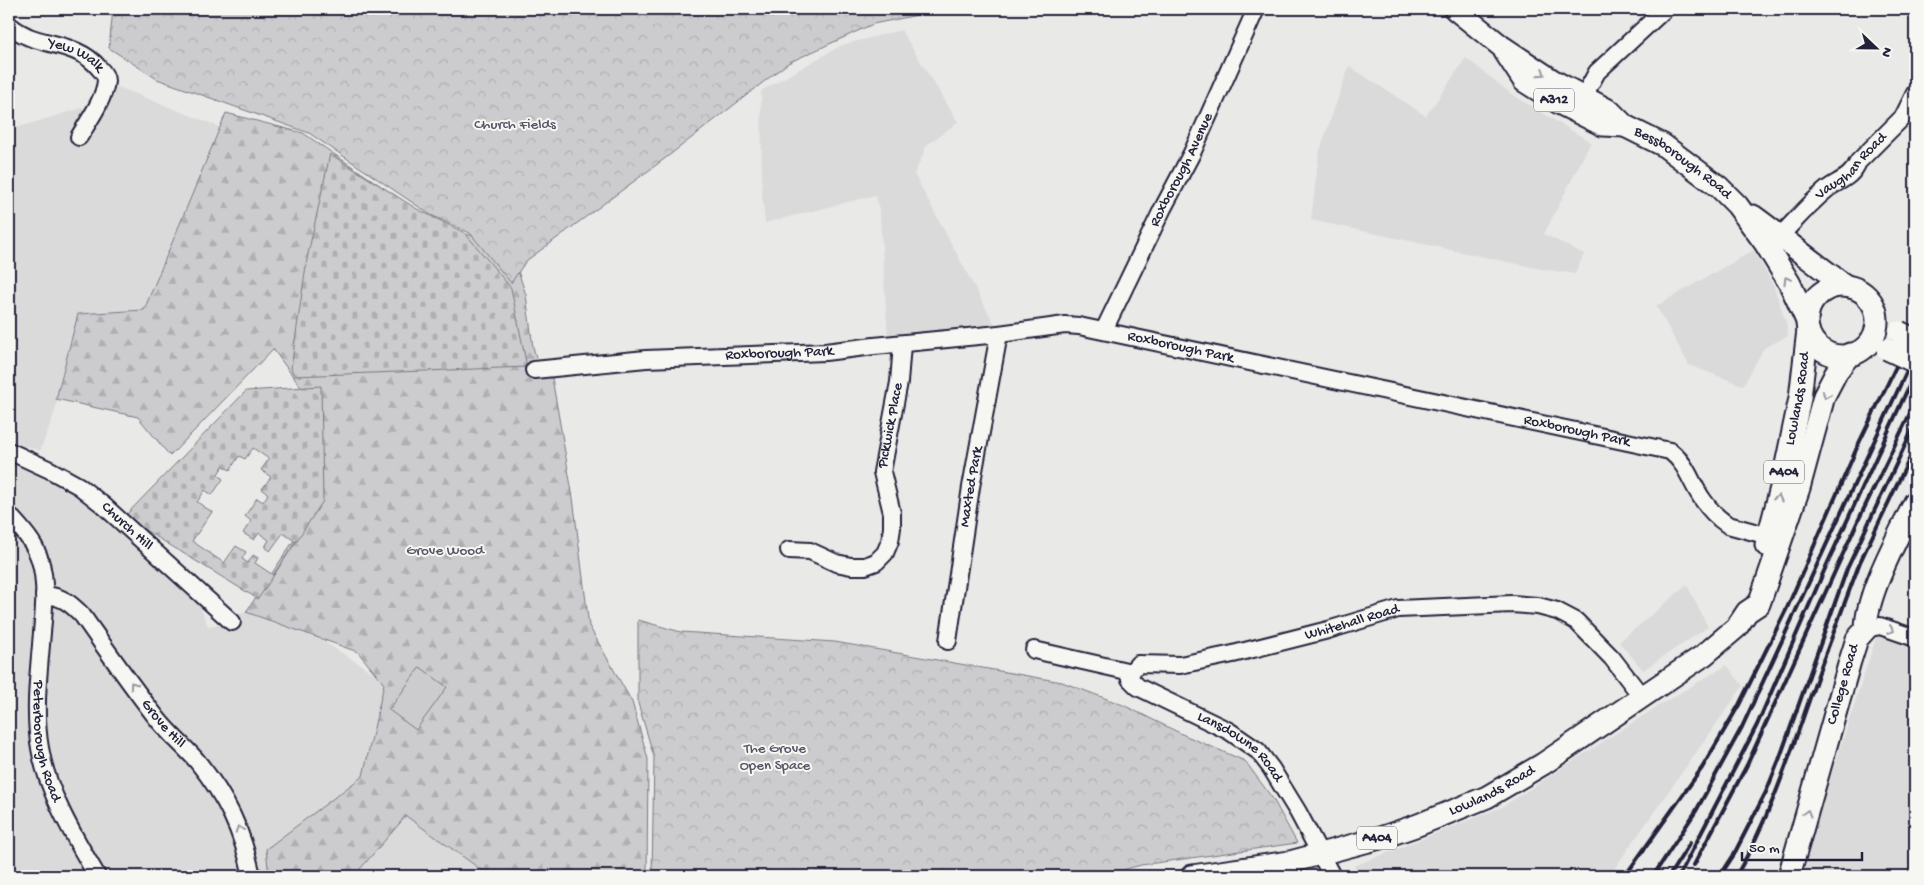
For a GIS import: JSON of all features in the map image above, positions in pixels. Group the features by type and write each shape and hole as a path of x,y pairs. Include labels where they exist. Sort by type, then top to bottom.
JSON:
{"main road":[{"name":"Bessborough Road","path":"1455,9 1501,46 1552,80 1610,111 1625,126 1663,146 1710,179 1736,204 1780,236 1816,266 1846,286"},
{"name":"Bessborough Road","path":"1501,46 1524,82 1559,104 1603,126 1625,126"},
{"name":"Bessborough Road","path":"1736,204 1765,243 1785,276 1807,324"},
{"path":"1900,341 1843,355 1824,351 1814,342 1807,324 1811,305 1818,296 1835,286 1858,289 1868,297 1876,312 1900,341 1915,362"},
{"path":"1853,353 1866,346 1876,324 1876,312"},
{"name":"Lowlands Road","path":"1796,463 1807,324"},
{"name":"Lowlands Road","path":"1192,876 1290,862 1380,838 1418,825 1487,796 1536,768 1704,655 1737,627 1747,612 1749,598 1775,538 1796,463 1824,396 1837,371 1853,353"},
{"name":"College Road","path":"1789,876 1857,639 1866,629 1866,616 1882,572 1915,502"}],"street":[{"name":"Roxborough Avenue","path":"1104,330 1160,213 1192,153 1256,9"},
{"path":"1584,96 1597,72 1665,9"},
{"name":"Yew Walk","path":"9,25 30,37 59,44 80,53 90,59 105,75 106,82 101,96 79,137"},
{"name":"Vaughan Road","path":"1780,236 1827,189 1839,184 1855,168 1858,162 1903,117 1915,93"},
{"name":"Roxborough Park","path":"534,370 646,359 825,352 999,334 1065,325 1104,330 1670,450 1680,459 1702,500 1722,521 1728,525 1775,538"},
{"name":"Maxted Park","path":"948,641 971,487 999,334"},
{"name":"Pickwick Place","path":"789,550 810,551 836,563 852,566 865,566 876,562 884,553 890,541 892,513 882,472 899,382 902,344"},
{"name":"Church Hill","path":"9,451 79,486 232,622"},
{"name":"Peterborough Road","path":"9,515 34,546 42,570 44,595 36,706 40,748 51,786 96,876"},
{"name":"Grove Hill","path":"44,595 56,595 68,601 82,615 157,718 197,761 224,798 237,822 252,876"},
{"name":"Whitehall Road","path":"1131,672 1138,664 1180,665 1224,656 1328,630 1398,609 1512,604 1538,606 1557,611 1576,621 1612,658 1642,697"},
{"path":"1866,629 1880,626 1915,638"},
{"path":"1034,650 1131,672"},
{"name":"Lansdowne Road","path":"1131,672 1130,679 1138,687 1229,731 1258,751 1271,768 1320,853"},
{"path":"1320,853 1332,876"}],"shaded area":[{"path":"901,30 958,122 927,145 914,174 996,327 888,339 880,216 876,195 765,223 762,194 761,91 842,45"},
{"path":"1466,58 1514,96 1591,142 1544,234 1584,254 1575,274 1536,268 1311,220 1319,153 1349,66 1426,116"},
{"path":"118,87 220,127 144,310 78,314 54,414 40,451 26,446 24,451 9,444 9,130 89,106 109,89"},
{"path":"1754,250 1774,287 1786,323 1788,336 1764,348 1742,385 1689,365 1656,306"},
{"path":"9,459 38,472 72,492 199,604 208,626 222,624 229,628 235,617 261,602 391,684 499,876 9,876"},
{"path":"1687,585 1708,627 1643,670 1619,642"},
{"path":"1878,632 1915,644 1915,876 1798,876"},
{"path":"1727,665 1743,686 1609,876 1359,876 1354,866 1502,807 1658,706"}],"green space":[{"name":"Church Fields","path":"113,9 912,9 918,15 873,24 788,63 667,157 526,261 511,283 470,233 431,215 309,133 157,79 109,48"},
{"name":"Grove Wood","path":"226,113 303,133 431,220 448,228 479,238 513,256 526,295 533,347 542,377 552,378 573,498 589,626 632,702 648,759 647,876 490,876 406,816 354,876 269,876 266,849 363,776 384,684 358,652 246,612 321,500 305,393 273,349 170,456 138,417 56,399 78,314 144,310"},
{"path":"330,154 417,209 465,233 511,288 527,367 294,376 291,368 307,259"},
{"path":"321,386 323,501 296,542 283,533 270,551 265,547 269,540 259,533 254,540 243,533 251,521 245,516 257,498 263,502 268,494 262,489 271,477 261,470 269,459 253,448 245,459 239,456 230,470 223,466 218,474 223,479 212,495 205,490 197,502 212,512 192,541 224,563 236,546 246,552 242,559 248,563 253,555 258,558 255,563 273,575 292,548 258,599 124,517 246,391"},
{"name":"The Grove Open Space","path":"638,620 681,632 835,642 1062,682 1123,705 1184,735 1245,761 1273,799 1297,843 1141,865 1101,876 652,876 654,757 638,703"},
{"path":"420,667 447,687 416,730 389,710"}],"railway":[{"path":"1625,876 1702,768 1739,705 1787,608 1859,443 1915,327"},
{"path":"1653,876 1696,811 1742,727 1915,353"},
{"path":"1679,876 1757,725 1824,571 1915,373"},
{"path":"1694,865 1747,765 1857,523 1915,403"},
{"path":"1720,876 1733,856 1766,792 1847,569 1915,424"},
{"path":"1861,560 1915,447"},
{"path":"1736,876 1763,823 1774,796 1863,554"},
{"path":"1669,876 1690,843"}]}
